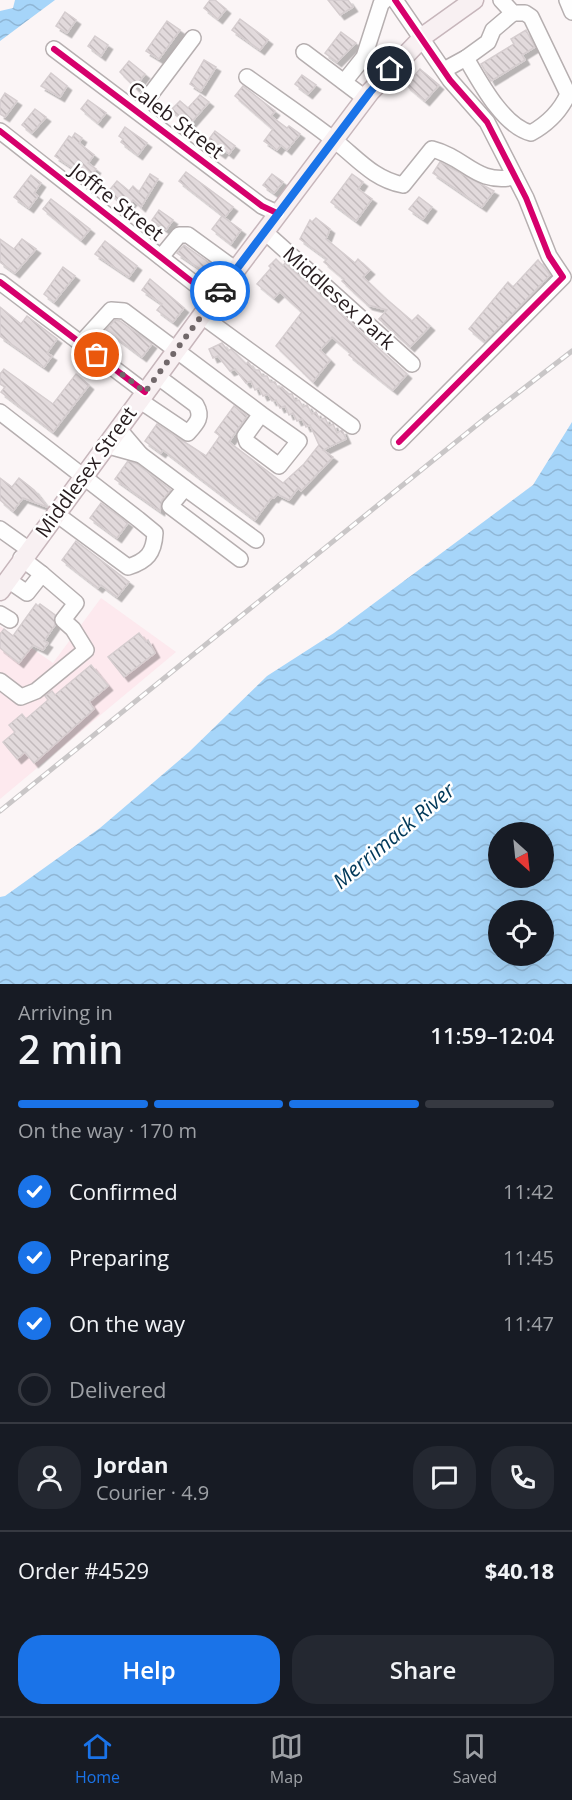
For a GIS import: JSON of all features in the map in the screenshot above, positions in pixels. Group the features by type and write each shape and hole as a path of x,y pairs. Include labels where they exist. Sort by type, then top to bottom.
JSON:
{"main road":[{"name":"Middlesex Street","path":"4,585 214,298 365,98 422,37 474,0"}],"street":[{"path":"344,82 364,57 381,4 385,0"},
{"path":"395,0 450,80 488,122 549,256 563,277 399,442"},
{"path":"501,0 513,14"},
{"path":"567,0 572,10"},
{"path":"444,70 488,42 493,30 513,14 525,13 531,17 541,35 548,55 568,94 563,105 539,128 531,133 519,130 485,90 466,58"},
{"path":"138,111 194,38"},
{"name":"Caleb Street","path":"54,49 262,206 279,214"},
{"path":"304,52 365,98"},
{"path":"247,77 334,140 375,175 390,182 404,185 432,149 442,151 488,179 514,175"},
{"name":"Joffre Street","path":"0,131 214,298"},
{"name":"Middlesex Park","path":"266,232 412,364"},
{"path":"161,257 179,235 188,235 236,270"},
{"path":"0,282 81,343 188,433 199,421 200,411 196,405 157,376"},
{"path":"81,343 111,310 124,311 261,414"},
{"path":"202,316 352,426"},
{"path":"0,412 84,474 155,534 154,549 143,563 128,567 55,513"},
{"path":"118,428 141,455 256,540"},
{"path":"105,446 141,455"},
{"path":"185,488 171,506 240,560"},
{"path":"0,529 42,574 76,603 63,620 73,629 86,650 36,690 21,697 0,681"},
{"path":"4,585 27,593 42,574"}],"shaded area":[{"path":"101,598 176,652 0,799 0,626 53,663"}],"water":[{"path":"15,0 55,0 0,41 0,11 13,8"},
{"name":"Merrimack River","path":"572,422 572,984 0,984 0,897 5,896 100,828 189,752 267,676 334,633 533,485"}],"building":[{"path":"210,0 215,0 226,9 218,19 204,8"},
{"path":"328,0 348,0 353,7 340,15"},
{"path":"65,12 76,20 67,33 56,26"},
{"path":"240,19 268,40 260,50 232,30"},
{"path":"167,21 180,30 159,59 146,51"},
{"path":"526,30 535,47 522,55 525,60 491,81 481,64 514,44 511,39"},
{"path":"341,32 356,43 337,62 325,53"},
{"path":"95,36 108,45 101,56 88,46"},
{"path":"204,60 216,67 201,91 190,84"},
{"path":"129,61 145,74 135,87 120,72"},
{"path":"420,69 439,85 425,101 406,85"},
{"path":"51,73 67,86 60,97 41,86"},
{"path":"302,75 316,85 308,94 295,84"},
{"path":"243,86 275,111 271,116 300,134 287,150 281,145 277,150 264,141 273,129 235,96"},
{"path":"5,93 17,101 5,117 0,114 0,101"},
{"path":"200,95 209,102 189,125 171,110 180,101 188,108"},
{"path":"88,100 106,113 98,123 81,109"},
{"path":"35,109 46,117 32,133 22,125"},
{"path":"125,127 147,143 138,155 121,142 123,139 119,136"},
{"path":"215,131 235,146 229,154 224,150 221,154 206,143"},
{"path":"75,133 82,138 79,143 94,155 88,163 96,169 89,179 55,156 69,136 72,138"},
{"path":"440,162 494,191 482,207 433,173"},
{"path":"186,172 233,207 225,217 179,181"},
{"path":"150,174 158,179 141,207 133,200 127,207 108,192 117,181 129,191 133,186 139,192"},
{"path":"272,174 283,182 274,193 263,185"},
{"path":"352,174 363,182 358,189 372,199 356,221 331,202"},
{"path":"31,175 41,183 34,193 38,196 29,208 14,197"},
{"path":"419,197 432,207 423,219 409,209"},
{"path":"51,199 90,229 81,240 43,209"},
{"path":"159,210 173,220 166,230 152,220"},
{"path":"222,216 241,230 231,244 212,229"},
{"path":"316,218 330,229 326,239 355,263 358,259 370,270 363,277 384,297 412,321 418,315 430,326 410,347 379,319 387,310 368,305 342,281 344,279 324,262 327,259 300,239 310,220 312,222"},
{"path":"0,239 14,249 22,239 36,249 15,273 0,262"},
{"path":"105,241 137,266 129,277 95,254"},
{"path":"184,245 218,269 212,277 177,253"},
{"path":"276,259 283,266 285,263 407,374 393,390 349,355 351,353 332,337 320,350 330,360 313,382 276,346 302,312 280,292 274,298 257,284"},
{"path":"538,260 550,275 485,342 469,329 508,282 513,287"},
{"path":"63,267 75,276 54,302 44,294"},
{"path":"150,279 184,308 173,322 157,310 162,304 142,290"},
{"path":"0,307 21,324 27,316 57,339 47,353 52,356 44,367 0,336"},
{"path":"115,320 120,321 152,344 142,357 106,330"},
{"path":"222,343 228,351 231,349 246,364 248,362 254,370 259,370 262,376 267,376 270,382 275,382 278,388 282,387 288,394 292,394 295,401 299,400 303,407 307,405 312,414 316,412 320,420 325,418 329,426 333,424 337,433 342,430 346,439 323,450 333,457 301,491 298,488 289,500 277,494 274,498 272,497 255,520 163,450 161,453 145,441 157,424 206,456 220,436 215,432 234,406 247,416 229,442 283,483 304,464 319,445 310,425 306,427 302,419 297,421 293,413 289,415 285,406 280,408 276,400 272,401 268,394 263,396 259,388 255,390 251,381 246,383 235,369 230,371 218,356 213,358 209,349"},
{"path":"4,369 53,404 76,374 89,385 53,432 1,392 5,387 0,384 0,374"},
{"path":"128,461 137,464 171,490 162,500 160,511 115,479"},
{"path":"0,478 12,487 19,478 34,490 47,507 23,498 13,511 0,500"},
{"path":"101,503 128,523 117,538 90,518"},
{"path":"76,541 129,582 117,597 101,585 98,588 62,560"},
{"path":"36,604 38,606 40,604 55,615 55,625 44,641 48,643 43,650 33,645 19,663 0,648 0,634 4,629 13,636"},
{"path":"139,633 146,642 148,640 155,653 124,677 108,657"},
{"path":"91,665 108,686 89,702 94,709 34,763 25,752 17,759 3,742 15,732 9,725 22,714 26,719 48,700 45,696 52,691 55,695"}],"railway":[{"path":"0,811 488,416 572,351"}],"cycle path":[{"path":"395,0 450,80 487,122 526,198 549,256 563,277 399,442"},
{"path":"54,49 262,206 279,214"},
{"path":"0,131 214,299"},
{"path":"0,282 145,392"}],"way so far":[{"path":"97,355 145,392 220,291"}],"route":[{"path":"220,291 370,92 390,69"}]}
